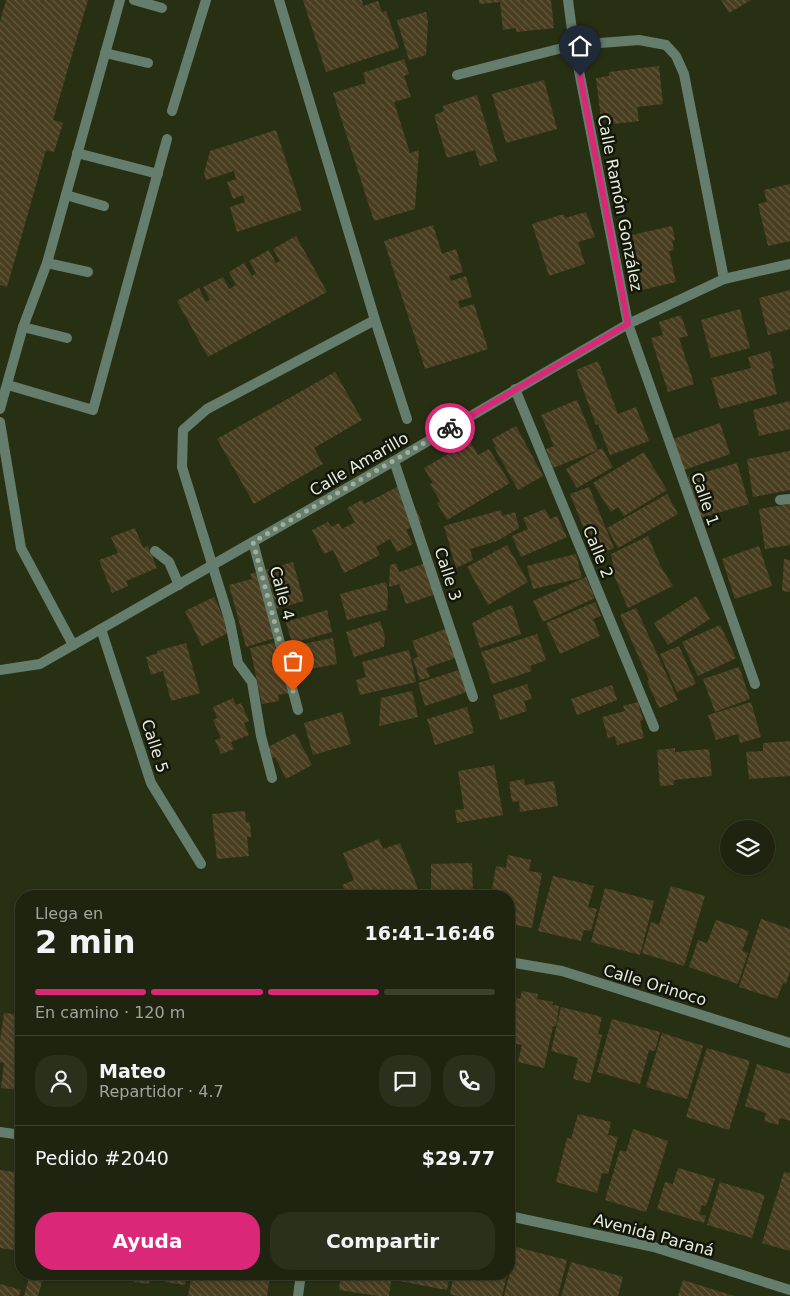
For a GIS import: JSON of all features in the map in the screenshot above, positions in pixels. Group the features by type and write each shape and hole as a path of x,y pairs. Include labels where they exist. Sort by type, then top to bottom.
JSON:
{"street":[{"path":"0,409 23,327 47,263 120,0"},
{"path":"134,0 162,8"},
{"path":"172,111 206,0"},
{"path":"279,0 375,320 407,419"},
{"name":"Calle Ramón González","path":"568,0 574,45 628,324"},
{"path":"457,75 574,45 639,40 666,45 676,56 684,74 724,279"},
{"path":"105,53 148,63"},
{"path":"8,384 94,410 167,139"},
{"path":"77,153 158,174"},
{"path":"66,195 104,206"},
{"path":"47,263 88,272"},
{"name":"Calle Amarillo","path":"0,670 40,664 628,324 724,279 790,264"},
{"path":"272,778 261,736 252,682 238,663 230,622 182,467 183,430 207,409 375,320"},
{"name":"Calle 1","path":"628,324 755,684"},
{"path":"23,327 67,338"},
{"name":"Calle 2","path":"515,389 654,727"},
{"path":"0,422 21,548 72,645"},
{"name":"Calle 3","path":"394,461 473,697"},
{"name":"Calle 4","path":"253,542 298,710"},
{"path":"155,551 169,562 179,584"},
{"name":"Calle 5","path":"101,629 150,783 201,864"},
{"name":"Calle Orinoco","path":"515,963 562,971 790,1043"},
{"path":"0,1132 15,1134"},
{"name":"Avenida Paraná","path":"515,1217 654,1247 790,1290"},
{"path":"298,1296 300,1280"}],"building":[{"path":"6,0 88,0 53,120 63,123 54,152 46,150 7,287 0,285 0,22"},
{"path":"303,0 362,0 363,6 378,1 382,12 386,11 399,48 326,72"},
{"path":"479,0 551,0 554,28 516,32 516,28 503,30 500,2 479,4"},
{"path":"721,0 751,0 729,13"},
{"path":"426,12 428,21 426,55 409,60 397,20"},
{"path":"404,59 409,74 404,76 411,97 394,102 410,153 419,150 415,209 374,221 333,93 366,83 363,73"},
{"path":"659,66 663,104 637,107 639,121 614,124 613,117 601,119 596,78 609,76 609,72"},
{"path":"544,80 557,129 506,143 492,94"},
{"path":"477,95 497,161 480,166 475,150 447,158 434,115 444,111 443,106"},
{"path":"276,130 302,210 237,232 230,207 245,202 243,195 233,199 227,182 236,179 234,171 206,180 204,173 210,151"},
{"path":"790,184 790,241 768,246 758,204 767,202 764,190"},
{"path":"586,212 595,237 578,242 585,264 549,276 532,224 564,214 565,218"},
{"path":"433,225 442,254 456,249 463,272 449,276 451,281 466,276 472,297 458,301 460,308 474,304 488,349 425,369 384,241"},
{"path":"672,226 675,240 672,241 674,250 669,251 676,282 638,291 632,269 639,267 632,235"},
{"path":"296,236 327,292 208,357 177,301 199,288 206,302 210,300 203,287 223,277 229,289 236,285 229,272 244,263 252,276 256,273 249,261 269,250 276,263 280,261 273,249"},
{"path":"790,290 790,329 768,335 759,298"},
{"path":"740,309 750,348 711,358 701,320"},
{"path":"681,315 688,336 679,338 694,384 668,392 651,338 663,335 659,322"},
{"path":"770,351 774,368 771,369 777,394 720,409 711,378 751,368 748,357"},
{"path":"598,361 618,414 636,407 649,441 610,455 598,424 596,425 576,370"},
{"path":"335,372 362,420 314,448 323,464 254,504 217,439"},
{"path":"577,400 598,450 553,468 546,449 554,446 541,415"},
{"path":"790,401 790,429 759,436 753,410"},
{"path":"720,423 730,454 681,471 670,440"},
{"path":"516,426 543,476 518,490 494,447 496,446 492,439"},
{"path":"470,441 478,455 489,449 510,483 447,520 437,503 440,501 430,484 433,483 424,468"},
{"path":"602,448 613,467 577,488 566,469"},
{"path":"790,451 790,490 753,497 747,459"},
{"path":"644,452 667,490 624,516 618,507 611,512 593,483"},
{"path":"737,463 749,504 699,518 688,477"},
{"path":"403,484 422,522 406,530 413,544 397,552 390,539 376,547 380,555 344,573 333,550 324,554 312,530 328,522 331,527 339,523 342,529 355,522 347,508 362,500 364,504"},
{"path":"589,487 614,548 595,556 570,494"},
{"path":"667,494 678,514 618,548 607,528"},
{"path":"790,504 790,545 765,549 759,509"},
{"path":"545,509 550,519 557,516 567,537 521,557 512,536 528,529 523,518"},
{"path":"501,510 502,516 515,512 519,528 497,541 470,549 473,560 456,568 444,526"},
{"path":"135,528 143,548 148,546 157,568 126,581 128,586 112,593 99,560 118,553 111,537"},
{"path":"648,536 661,567 673,586 628,608 610,566 613,564 611,554"},
{"path":"507,545 528,582 488,605 467,567"},
{"path":"759,546 772,586 735,599 722,559"},
{"path":"576,554 582,578 533,589 527,566"},
{"path":"784,559 790,560 790,592 782,591"},
{"path":"432,561 442,592 406,604 399,584 389,587 390,565 396,563 399,572"},
{"path":"293,562 304,601 272,610 279,637 246,647 229,585 252,579 250,574"},
{"path":"586,577 595,598 543,622 533,601"},
{"path":"386,582 388,593 387,610 347,620 340,594"},
{"path":"696,596 710,619 668,645 654,623"},
{"path":"214,597 230,632 202,646 185,611"},
{"path":"595,602 601,616 593,619 600,636 560,654 546,623"},
{"path":"512,605 521,634 480,648 472,623 497,610"},
{"path":"636,608 678,700 659,708 647,681 649,680 620,615"},
{"path":"327,610 332,632 292,643 286,622"},
{"path":"380,621 385,636 384,647 354,657 346,632"},
{"path":"720,625 736,658 698,676 682,642"},
{"path":"451,627 461,656 426,668 430,677 420,680 413,659 418,657 412,641"},
{"path":"537,634 546,660 530,666 532,671 492,684 481,652"},
{"path":"333,638 337,664 292,672 287,647"},
{"path":"277,642 289,693 278,695 279,701 262,704 250,648"},
{"path":"186,643 200,693 171,701 163,671 151,675 146,657 158,653 157,651"},
{"path":"679,646 696,684 677,692 660,654"},
{"path":"409,650 416,682 360,695 356,680 366,677 362,662"},
{"path":"739,667 750,699 715,712 703,679"},
{"path":"462,669 470,691 425,706 418,683"},
{"path":"527,684 532,699 524,701 527,711 500,720 493,695"},
{"path":"612,685 617,700 577,715 571,699"},
{"path":"412,691 418,717 379,726 381,698"},
{"path":"233,698 236,705 241,703 249,721 244,723 249,735 231,742 234,749 221,754 215,740 221,738 213,720 217,718 213,707"},
{"path":"638,702 643,720 640,721 644,738 617,745 615,736 608,738 602,717 625,711 623,706"},
{"path":"751,702 761,737 740,743 738,734 716,740 708,715"},
{"path":"467,707 474,733 435,745 427,719"},
{"path":"342,712 351,744 313,755 304,723"},
{"path":"295,733 312,765 286,779 275,757 271,759 266,748"},
{"path":"790,741 790,776 749,779 746,752 763,751 763,743"},
{"path":"675,748 675,752 709,749 712,776 674,780 674,785 660,786 657,750"},
{"path":"494,765 503,815 457,823 455,810 464,809 458,771"},
{"path":"524,779 525,785 554,781 558,806 520,812 519,801 512,802 509,782"},
{"path":"245,811 246,822 250,822 251,837 247,837 249,856 217,859 212,814"},
{"path":"379,839 383,849 400,843 419,890 344,890 342,885 354,880 343,853"},
{"path":"508,855 531,860 529,871 542,873 532,928 515,925 515,890 492,890 496,866 506,868"},
{"path":"472,863 473,890 431,890 431,864"},
{"path":"553,876 594,886 588,907 597,909 591,931 584,930 581,941 538,931"},
{"path":"671,886 705,896 684,966 642,953 651,922 659,925"},
{"path":"605,888 654,901 640,955 591,942"},
{"path":"761,919 790,929 790,971 786,984 783,983 777,999 739,987"},
{"path":"716,920 749,931 742,951 748,953 738,984 689,967 698,940 707,943"},
{"path":"522,991 538,994 537,999 553,1002 552,1005 559,1006 556,1026 553,1026 544,1068 518,1062 522,1045 515,1043 515,998 520,999"},
{"path":"561,1007 602,1017 598,1034 602,1035 590,1083 573,1079 578,1058 551,1051"},
{"path":"4,1013 15,1014 15,1089 1,1088 4,1063 0,1062 0,1041"},
{"path":"612,1019 660,1032 655,1051 649,1050 640,1084 597,1072"},
{"path":"662,1033 703,1046 687,1099 646,1087"},
{"path":"707,1048 750,1061 729,1130 686,1117"},
{"path":"757,1064 790,1074 790,1121 780,1118 778,1125 764,1121 766,1113 745,1106"},
{"path":"578,1114 611,1122 608,1135 618,1137 608,1174 602,1173 597,1193 556,1182 567,1138 571,1139"},
{"path":"633,1129 668,1141 646,1212 605,1200 620,1150 626,1152"},
{"path":"678,1168 715,1179 706,1206 702,1205 699,1214 706,1216 704,1223 657,1209 665,1182 673,1184"},
{"path":"0,1170 15,1172 15,1250 0,1248"},
{"path":"784,1172 790,1173 790,1251 762,1243"},
{"path":"720,1182 765,1195 752,1238 707,1225"},
{"path":"516,1247 567,1260 558,1296 504,1296 508,1280 515,1280"},
{"path":"571,1262 623,1277 618,1296 561,1296"},
{"path":"28,1280 42,1280 38,1296 24,1296"},
{"path":"134,1280 149,1280 149,1284 134,1282"},
{"path":"165,1280 186,1280 185,1285 165,1282"},
{"path":"191,1280 269,1280 267,1296 188,1296"},
{"path":"340,1280 391,1280 389,1296 339,1290"},
{"path":"394,1280 449,1280 447,1290"},
{"path":"453,1280 506,1280 502,1296 457,1296 450,1294"},
{"path":"683,1280 734,1296 678,1296"},
{"path":"0,1284 21,1290 19,1296 0,1296"}],"way so far":[{"path":"293,691 253,542 450,428"}],"route":[{"path":"450,428 628,324 580,76"}]}
